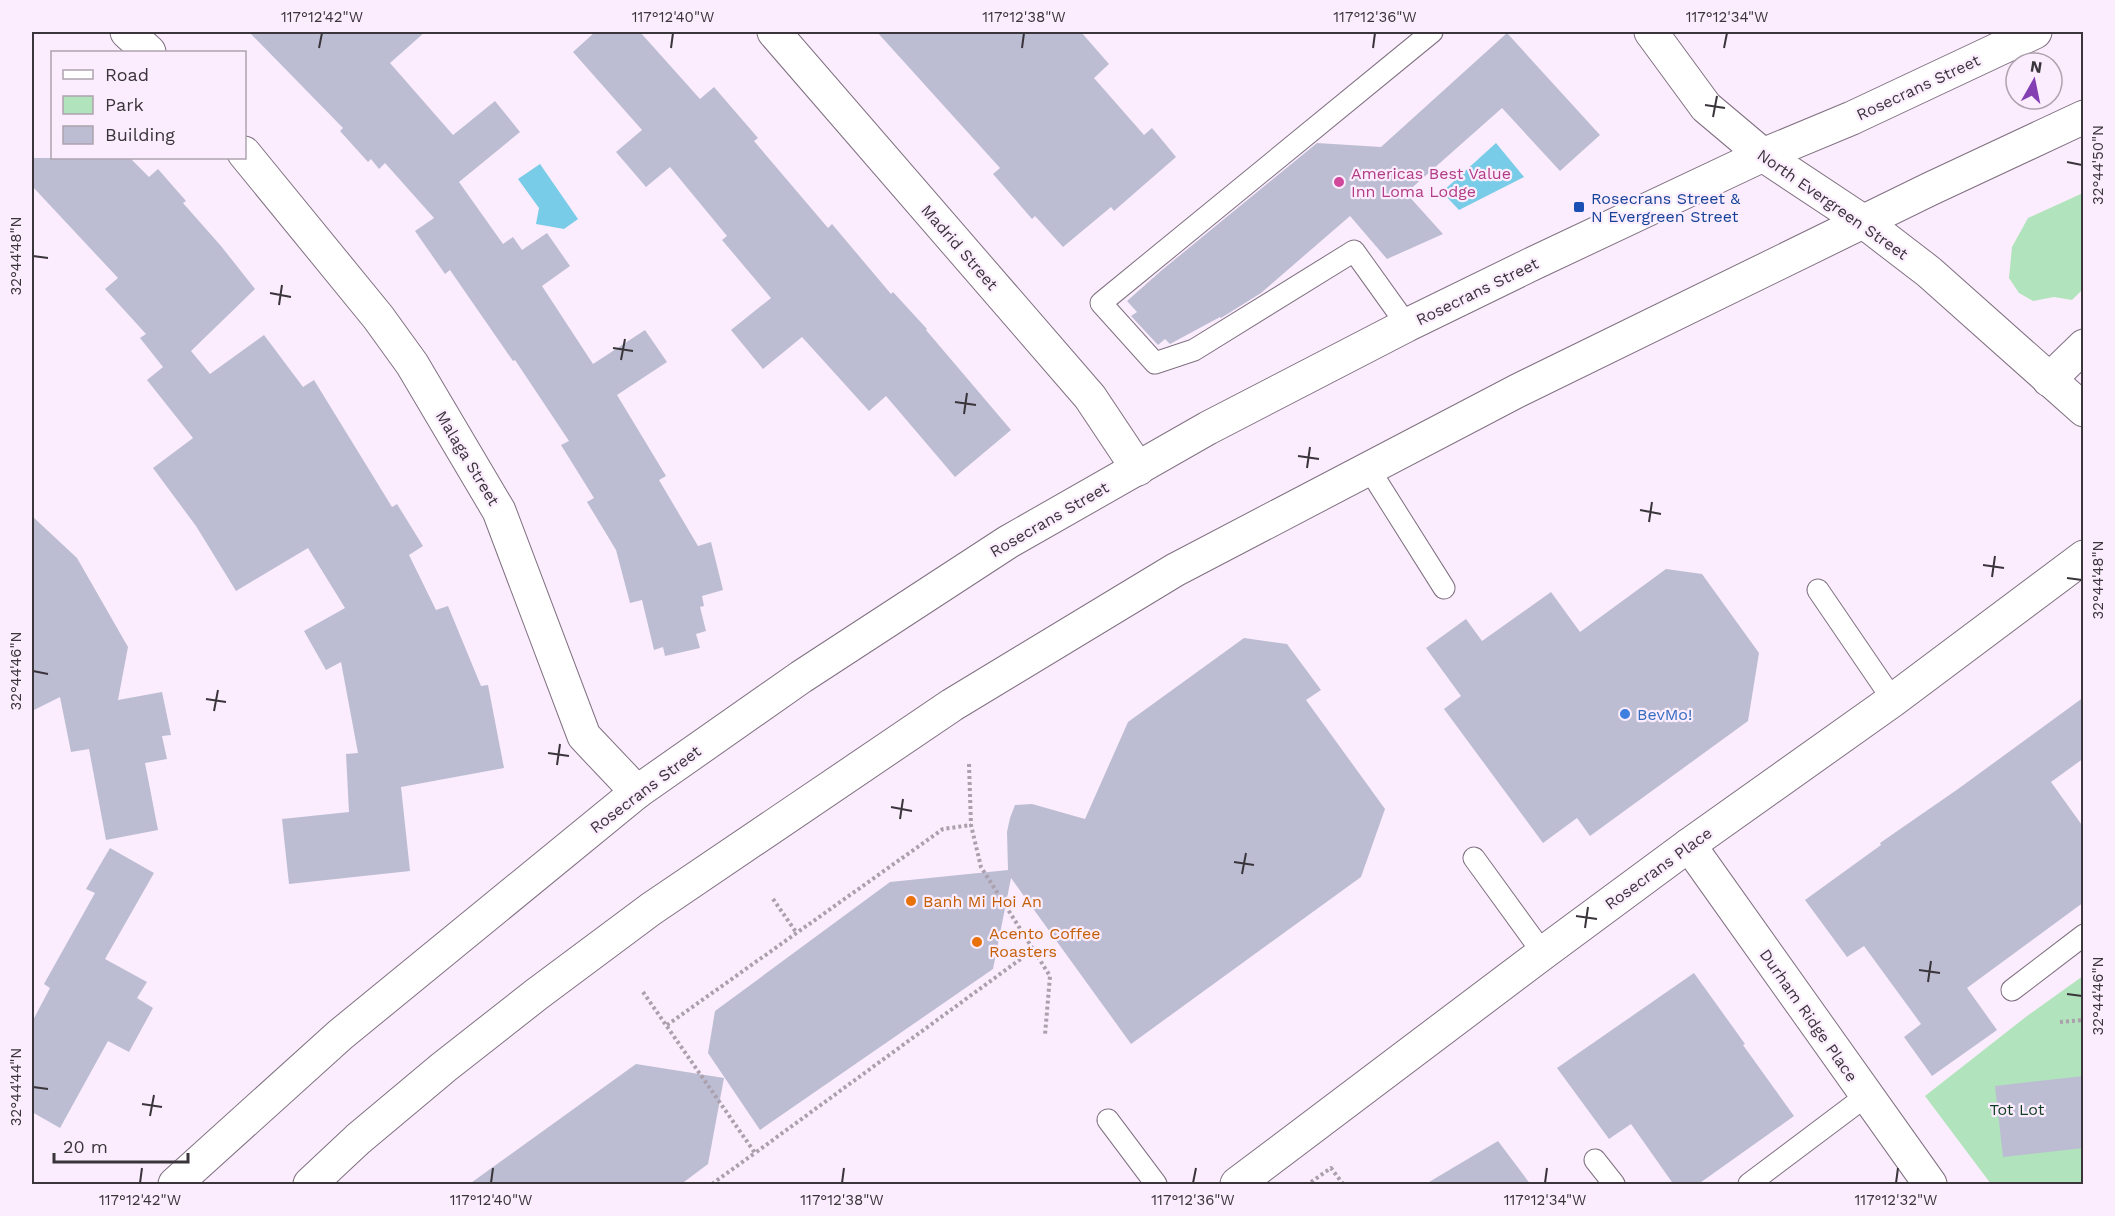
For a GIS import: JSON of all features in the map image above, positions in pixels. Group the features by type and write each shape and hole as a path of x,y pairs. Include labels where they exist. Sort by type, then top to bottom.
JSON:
{"main road":[{"path":"127,32 148,51"},
{"name":"Madrid Street","path":"774,32 1090,397 1138,469"},
{"name":"North Evergreen Street","path":"1651,32 1706,107 1762,156 1864,222 1929,272 2084,410"},
{"name":"Rosecrans Street","path":"175,1185 340,1035 637,792 720,732 908,605 1008,542 1208,428 1407,325 1762,156 1852,118 1996,40 2035,32"},
{"path":"310,1185 358,1139 444,1067 651,909 952,705 1175,570 1517,391 2084,117"},
{"name":"Malaga Street","path":"246,155 378,317 412,364 499,511 584,736 637,792"},
{"path":"2049,380 2084,346"},
{"name":"Rosecrans Place","path":"1237,1185 1543,953 1689,845 1893,700 2084,557"},
{"name":"Durham Ridge Place","path":"1689,845 1930,1185"}],"lane":[{"path":"1407,325 1354,251 1194,350 1155,363 1101,303 1432,32"},
{"path":"1369,469 1444,588"},
{"path":"1818,590 1893,700"},
{"path":"1474,858 1543,953"},
{"path":"2012,990 2084,935"},
{"path":"1749,1185 1866,1096"},
{"path":"1108,1120 1155,1185"},
{"path":"1595,1160 1614,1185"}],"path":[{"path":"969,764 970,825 981,867 1050,976 1045,1035"},
{"path":"666,1025 943,829 970,825"},
{"path":"773,899 796,932"},
{"path":"712,1185 1033,950"},
{"path":"643,992 755,1153"},
{"path":"2060,1022 2084,1020"},
{"path":"1307,1185 1331,1168 1343,1185"}],"green space":[{"path":"2083,193 2083,289 2072,300 2054,297 2033,301 2019,293 2009,278 2012,247 2028,218"},
{"name":"Tot Lot","path":"2083,976 2083,1184 1991,1184 1925,1096 2027,1016"}],"water":[{"path":"1496,143 1524,177 1459,210 1442,192"},
{"path":"540,164 578,219 564,229 536,224 539,208 518,179"}],"building":[{"path":"249,32 425,32 390,63 453,135 495,101 520,132 459,182 503,244 513,237 522,250 547,233 570,266 542,286 593,364 645,330 667,362 617,395 666,476 659,480 698,546 711,542 723,590 702,596 704,606 700,607 706,631 696,634 700,648 665,656 663,647 654,650 642,600 630,603 616,550 587,502 594,498 561,445 569,441 515,360 513,361 450,270 445,274 415,231 434,218 385,163 379,169 371,159 368,162 340,131 343,128"},
{"path":"595,32 640,32 700,99 714,87 758,138 754,141 828,228 832,224 891,294 893,292 927,329 1011,430 955,477 886,396 869,411 802,337 763,369 731,330 771,298 722,240 727,236 670,167 646,187 616,152 642,130 573,52"},
{"path":"877,32 1081,32 1109,64 1094,78 1144,135 1152,128 1176,157 1114,211 1111,207 1063,247 1035,216 1032,219 993,174 1000,168"},
{"name":"Americas Best Value Inn Loma Lodge","path":"1507,33 1600,135 1560,171 1502,108 1406,193 1443,234 1387,259 1350,216 1261,293 1221,318 1170,344 1165,339 1158,345 1131,316 1137,312 1127,301 1317,143 1381,147"},
{"path":"32,158 131,159 149,177 158,169 186,201 183,203 255,289 191,351 210,374 264,335 303,387 314,380 392,507 397,504 423,546 409,555 436,610 448,606 481,686 488,685 504,768 401,787 410,871 289,884 282,819 349,812 346,754 358,753 341,662 326,670 304,631 345,608 308,548 236,591 196,526 153,468 193,438 147,380 163,367 140,338 146,334 105,289 118,278 32,186"},
{"path":"32,516 77,558 128,647 118,700 162,692 171,735 162,736 167,759 145,763 158,830 106,840 89,749 71,752 60,697 32,711"},
{"path":"1666,569 1702,574 1759,653 1748,721 1590,836 1577,818 1543,843 1444,709 1461,696 1426,648 1466,619 1482,641 1551,592 1580,632"},
{"path":"1244,638 1287,644 1321,690 1306,700 1385,809 1361,877 1131,1044 1011,878 993,969 760,1130 708,1053 715,1011 890,882 1008,870 1007,832 1015,805 1032,804 1085,819 1128,722"},
{"path":"2084,697 2084,758 2051,782 2084,828 2084,902 1967,988 1997,1030 1932,1076 1904,1037 1921,1024 1864,946 1847,957 1805,900 1881,845 1880,843"},
{"path":"110,848 154,873 105,959 147,982 137,998 153,1008 129,1052 108,1041 60,1128 32,1112 32,1022 50,988 44,984 95,893 86,889"},
{"path":"1694,973 1794,1116 1697,1185 1674,1185 1631,1124 1609,1139 1557,1068"},
{"path":"636,1064 724,1078 708,1164 680,1185 468,1185"},
{"path":"2084,1076 2084,1148 2003,1157 1995,1086"},
{"path":"1498,1141 1531,1185 1424,1185"}],"place":[{"name":"Americas Best Value Inn Loma Lodge","path":"1339,182"},
{"name":"Rosecrans Street & N Evergreen Street","path":"1579,207"},
{"name":"BevMo!","path":"1625,714"},
{"name":"Banh Mi Hoi An","path":"911,901"},
{"name":"Acento Coffee Roasters","path":"977,942"}]}
